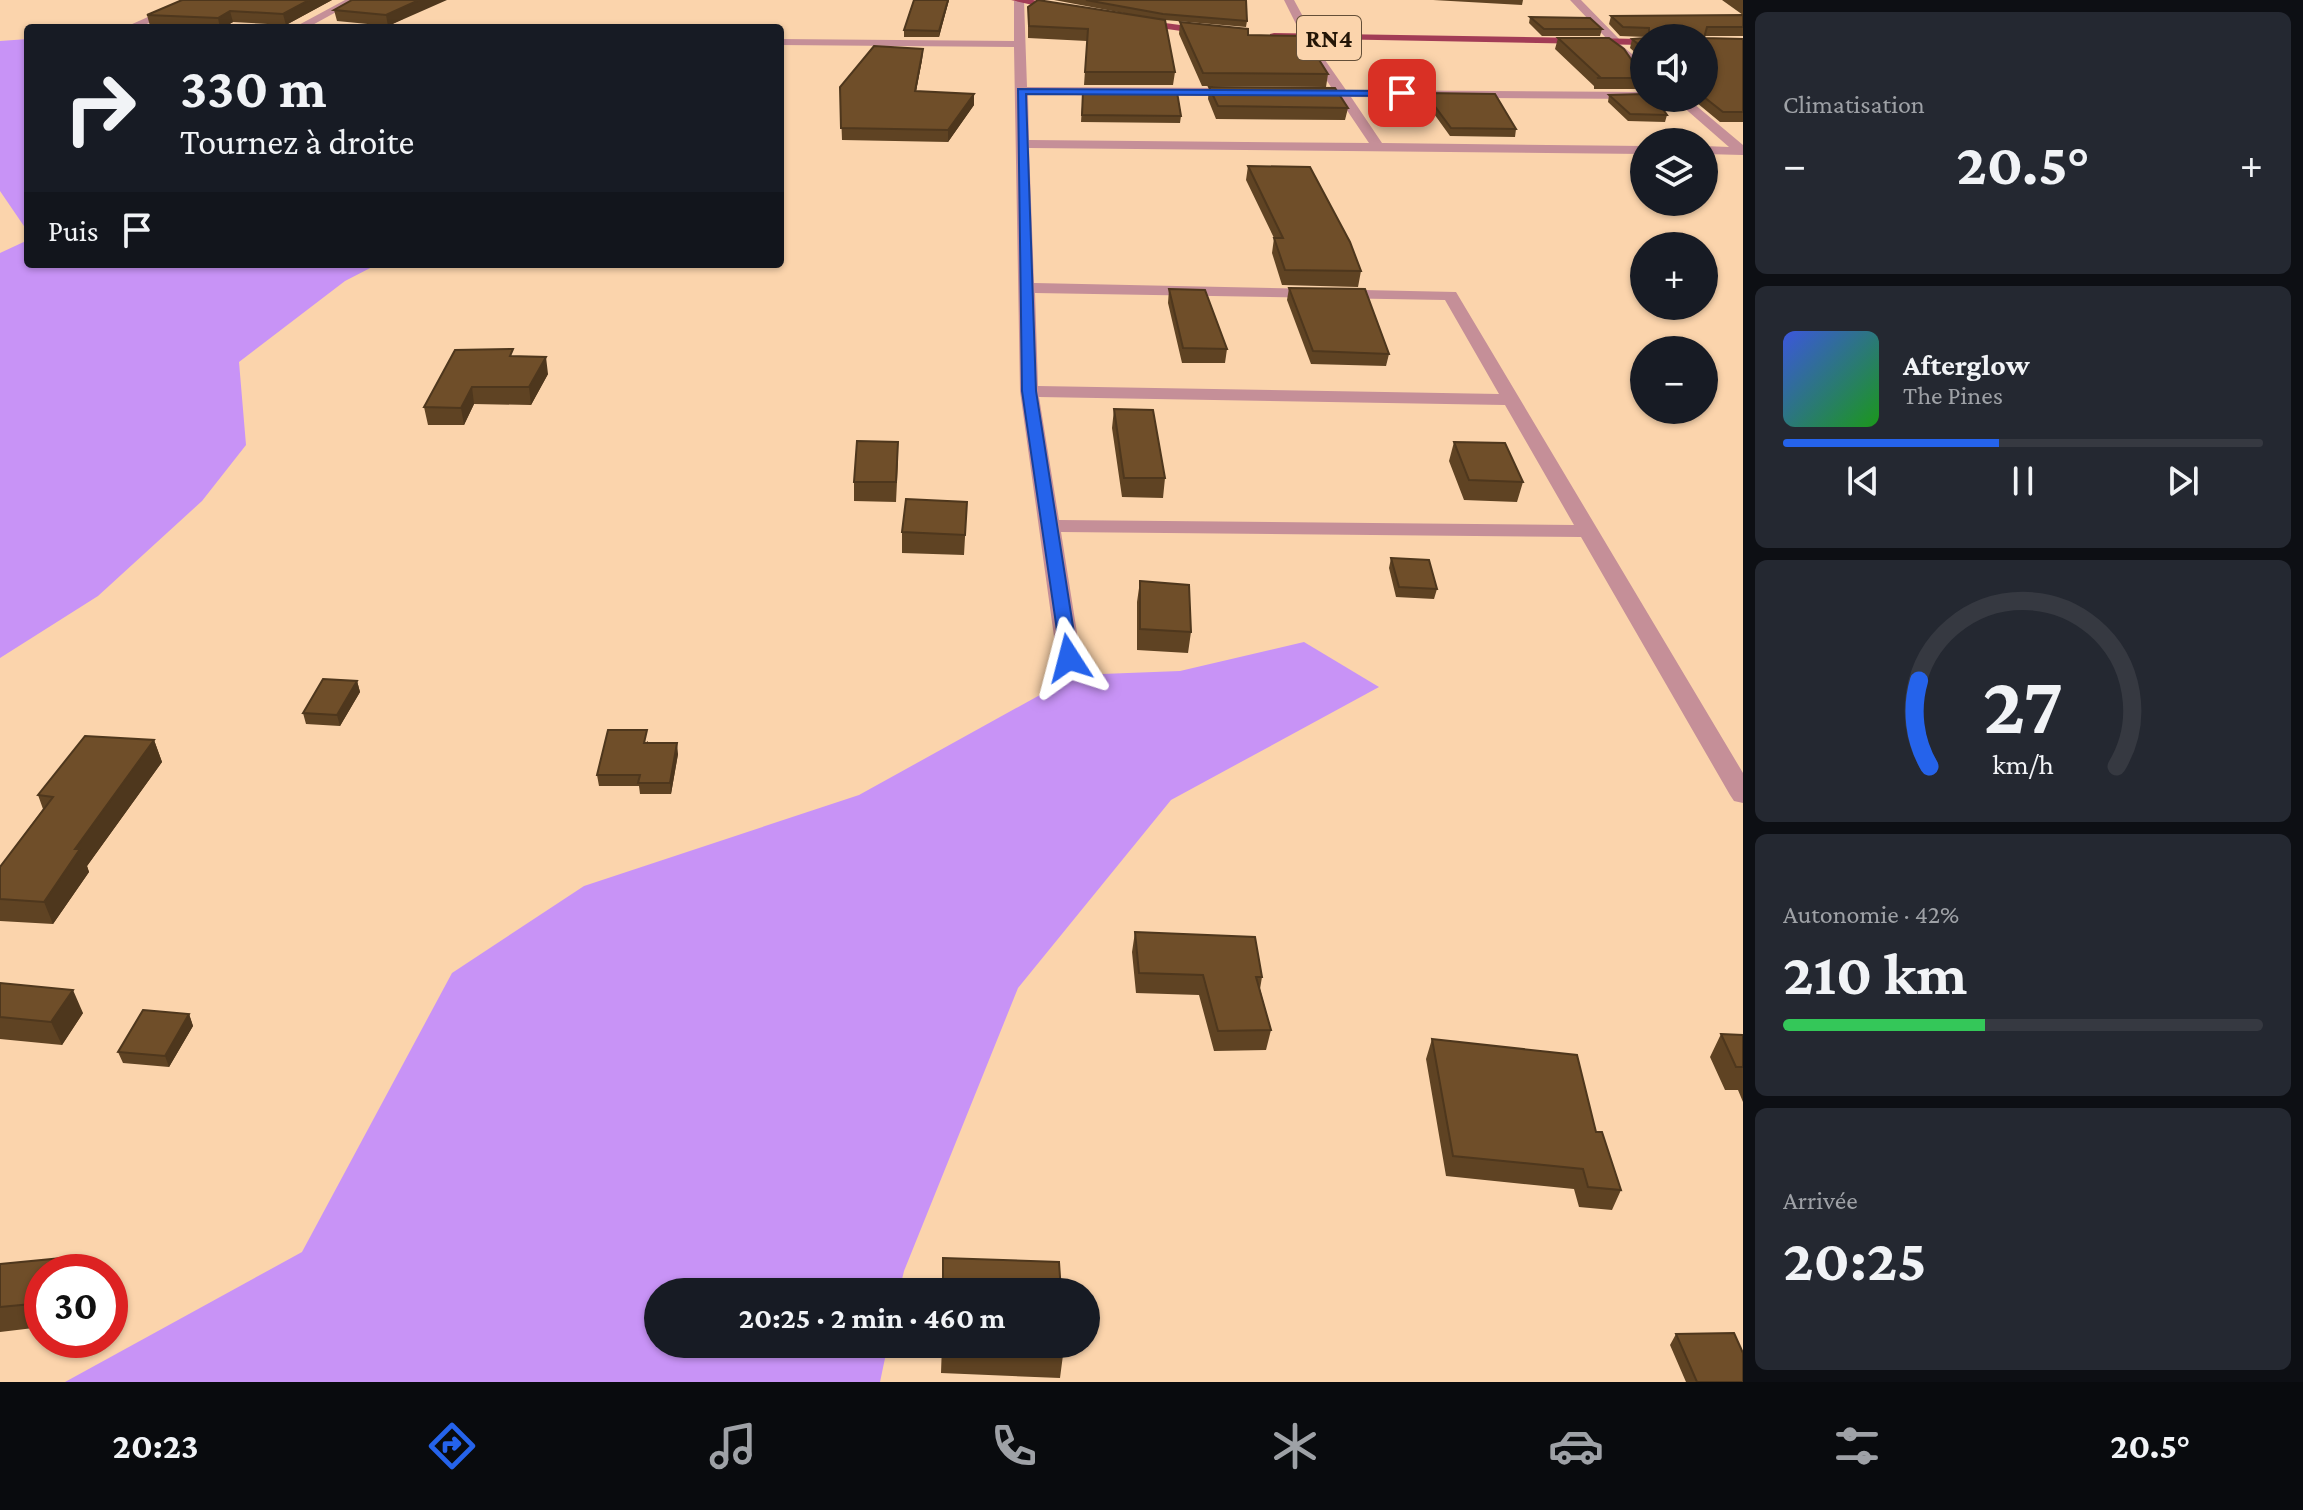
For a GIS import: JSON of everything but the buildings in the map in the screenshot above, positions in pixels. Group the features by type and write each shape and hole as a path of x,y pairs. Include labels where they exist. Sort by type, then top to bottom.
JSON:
{"highway":[{"path":"1018,0 1078,12"},
{"path":"1123,19 1222,33"},
{"name":"RN4","path":"1263,36 1630,42"}],"street":[{"path":"138,24 195,0"},
{"path":"307,24 353,0"},
{"path":"1018,0 1029,391 1069,658"},
{"path":"1289,0 1306,37 1378,147"},
{"path":"1575,0 1630,57"},
{"path":"784,42 1020,44"},
{"path":"1021,91 1250,92"},
{"path":"1295,93 1630,96"},
{"path":"1696,112 1715,128"},
{"path":"1718,131 1742,151 1718,150"},
{"path":"1022,144 1630,150"},
{"path":"1026,288 1450,295 1743,795"},
{"path":"1029,391 1511,400"},
{"path":"1049,526 1590,531"}],"shaded area":[{"path":"24,39 24,226 0,191 0,41"},
{"path":"24,242 24,268 370,268 345,281 239,362 246,445 202,501 98,596 0,658 0,253"},
{"path":"1304,642 1379,687 1171,800 1018,988 902,1278 644,1278 644,1358 885,1358 880,1382 65,1382 109,1358 128,1358 128,1347 302,1252 452,973 584,886 859,795 1076,675 1180,671"}],"route":[{"path":"1069,658 1029,391 1021,91 1402,93"}]}
